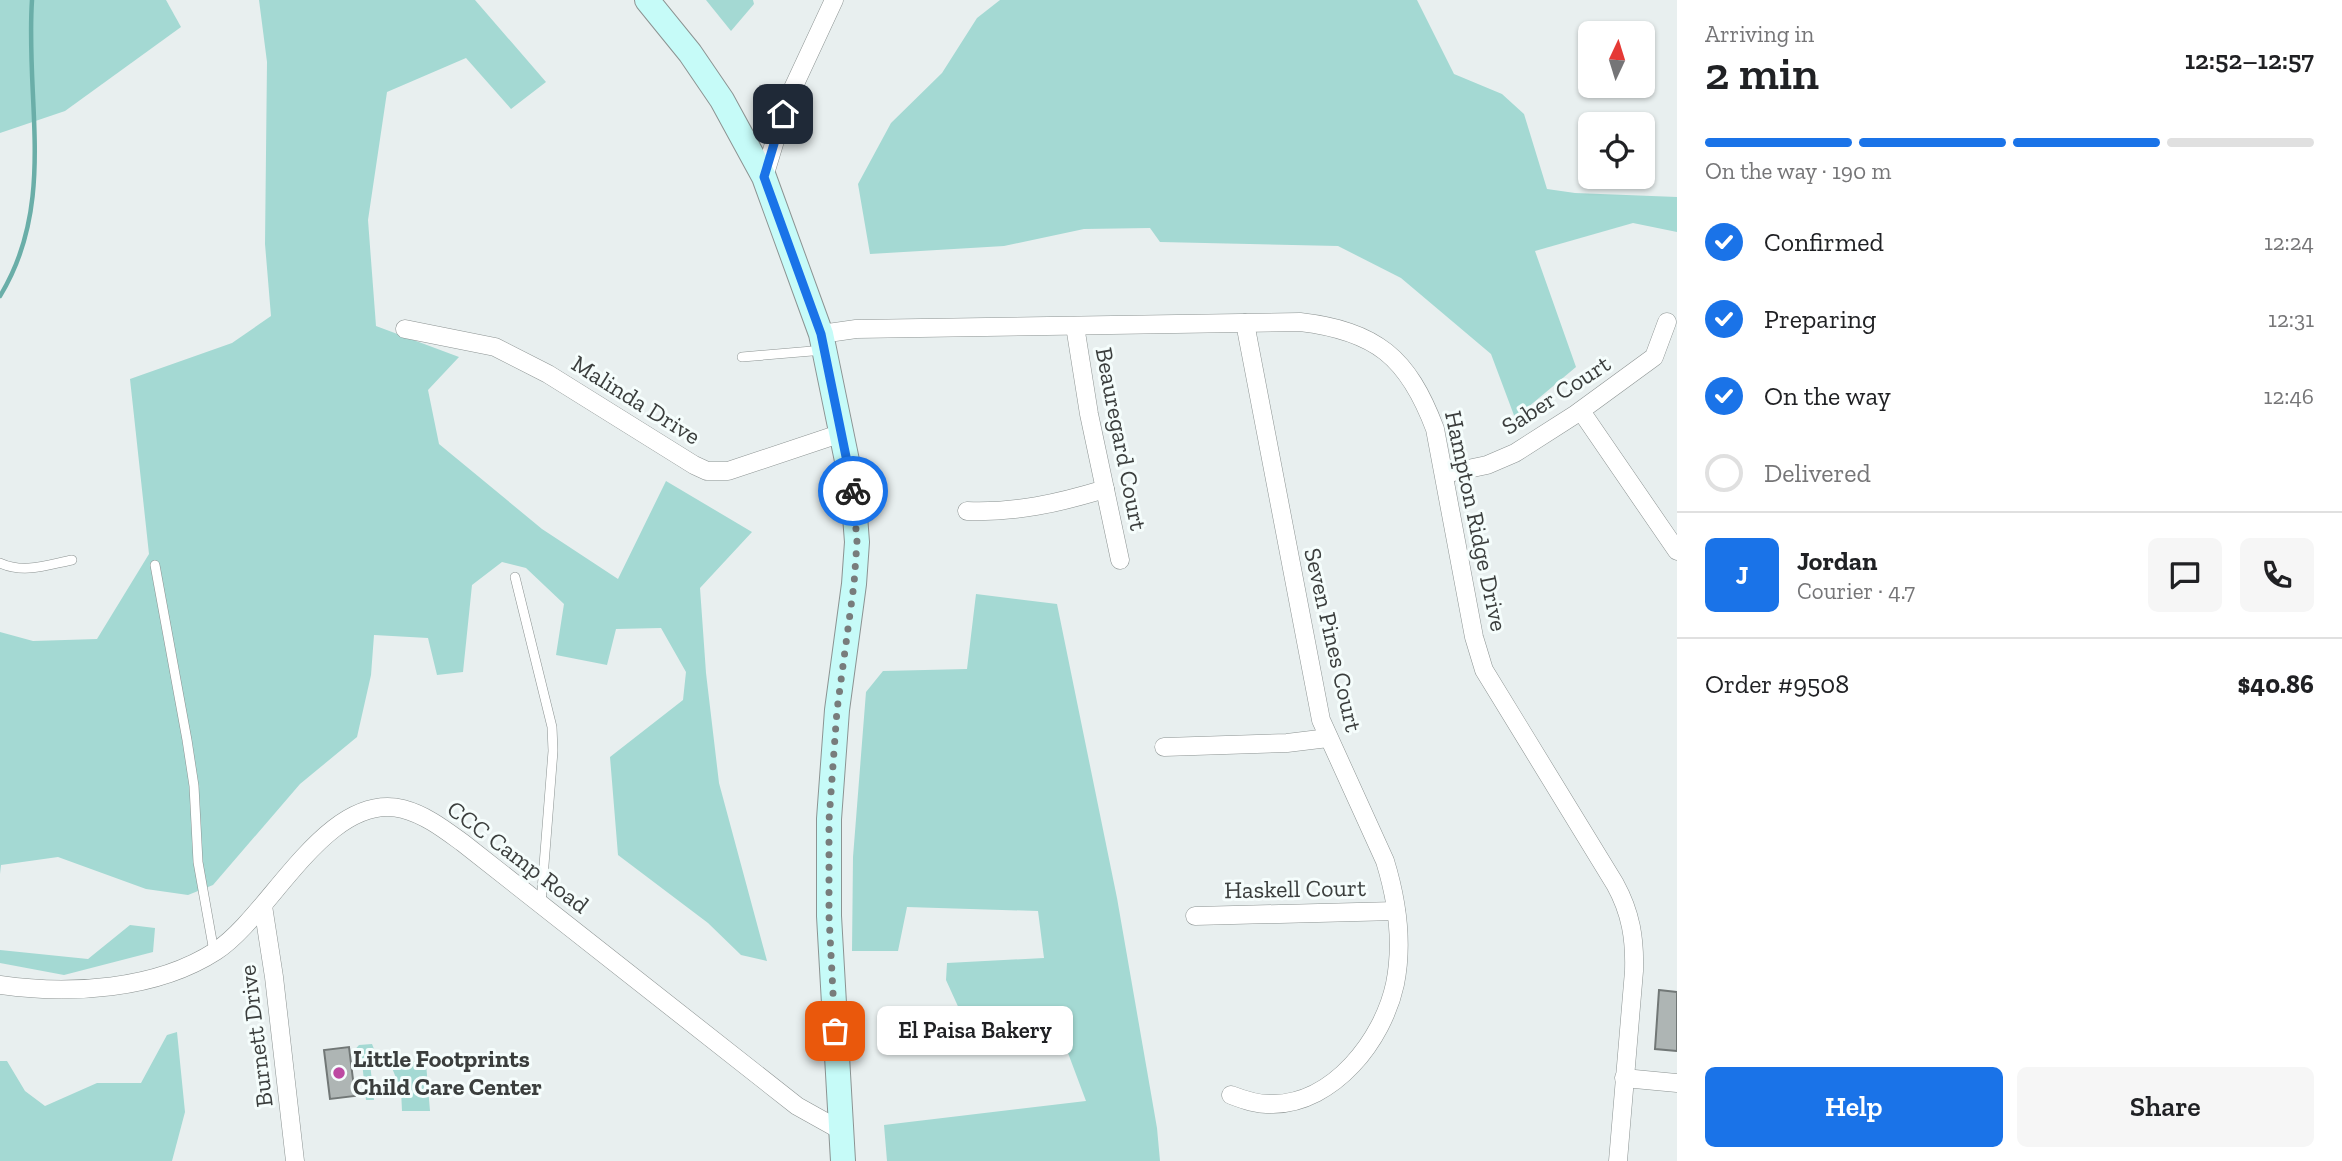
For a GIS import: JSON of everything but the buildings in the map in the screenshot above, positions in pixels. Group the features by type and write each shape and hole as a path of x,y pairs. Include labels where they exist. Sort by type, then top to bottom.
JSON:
{"street":[{"path":"648,0 690,53 722,100 764,177 823,342 853,490 857,542 854,584 837,710 829,820 829,916 843,1161"},
{"path":"764,177 787,101 834,0"},
{"name":"Hampton Ridge Drive","path":"823,342 856,329 1300,322 1346,330 1377,344 1403,368 1423,397 1435,429 1474,637 1484,670 1615,884 1629,914 1635,946 1634,971 1618,1161"},
{"name":"Saber Court","path":"1444,474 1487,465 1515,453 1581,411 1654,357 1667,322"},
{"name":"Seven Pines Court","path":"1231,1096 1257,1103 1287,1103 1322,1089 1353,1063 1374,1036 1389,1005 1395,982 1398,945 1393,886 1385,861 1321,720 1245,323"},
{"name":"Beauregard Court","path":"1075,326 1089,414 1121,560"},
{"name":"Malinda Drive","path":"405,329 508,352 707,471 741,467 842,433"},
{"path":"1581,411 1677,551"},
{"path":"967,511 991,512 1041,506 1105,489"},
{"path":"1164,747 1287,743 1328,738"},
{"name":"CCC Camp Road","path":"0,985 55,990 109,986 174,971 214,952 238,933 331,830 358,813 385,807 404,810 437,824 797,1106 840,1129"},
{"name":"Burnett Drive","path":"263,906 295,1161"},
{"name":"Haskell Court","path":"1195,916 1396,911"},
{"path":"1624,1078 1677,1083"}],"lane":[{"path":"742,358 823,342"},
{"path":"0,563 11,568 29,569 72,560"},
{"path":"155,565 187,740 194,786 198,862 214,952"},
{"path":"515,576 552,727 553,751 541,903"}],"shaded area":[{"path":"0,0 166,0 181,27 65,111 0,133"},
{"path":"259,0 475,0 546,82 511,109 466,58 387,92 368,220 376,326 459,357 428,390 439,444 542,529 618,579 666,481 752,532 700,588 706,673 719,783 767,961 741,955 708,923 618,855 610,757 683,700 686,672 661,628 616,629 607,665 556,655 564,604 526,568 502,562 472,585 463,672 437,675 428,638 374,635 371,675 357,737 300,784 213,885 188,895 146,889 58,857 1,865 0,874 0,632 33,641 97,639 149,554 130,379 232,343 271,316 265,244 267,62"},
{"path":"706,0 753,0 754,4 731,31"},
{"path":"1000,0 1417,0 1454,74 1502,94 1524,114 1547,189 1575,193 1677,197 1677,232 1633,223 1535,251 1576,367 1515,418 1491,354 1401,278 1338,246 1160,242 1150,228 1084,229 1004,246 870,254 858,184 891,123 942,73 977,18"},
{"path":"976,594 1057,604 1117,898 1157,1128 1160,1161 887,1161 884,1125 1086,1101 1053,1013 966,1024 946,980 947,963 1044,958 1038,911 907,907 898,951 852,951 853,857 866,692 883,671 967,669"},
{"path":"130,925 155,928 153,952 64,975 0,963 0,950 88,959"},
{"path":"177,1032 185,1112 172,1161 0,1161 0,1061 7,1061 25,1091 45,1106 97,1083 141,1083 167,1035"},
{"path":"372,1044 378,1059 370,1063 374,1100 366,1100 361,1052 352,1053 359,1045"},
{"path":"397,1055 417,1063 426,1063 430,1111 402,1111 401,1090 392,1068"}],"waterway":[{"path":"0,296 17,261 28,225 33,188 35,151 32,0"}],"way so far":[{"path":"835,1031 829,916 829,820 837,710 854,584 857,542 853,491"}],"place":[{"name":"El Paisa Bakery","path":"835,1031"},
{"name":"Little Footprints Child Care Center","path":"339,1073"}],"route":[{"path":"783,114 764,177 821,334 853,491"}]}
